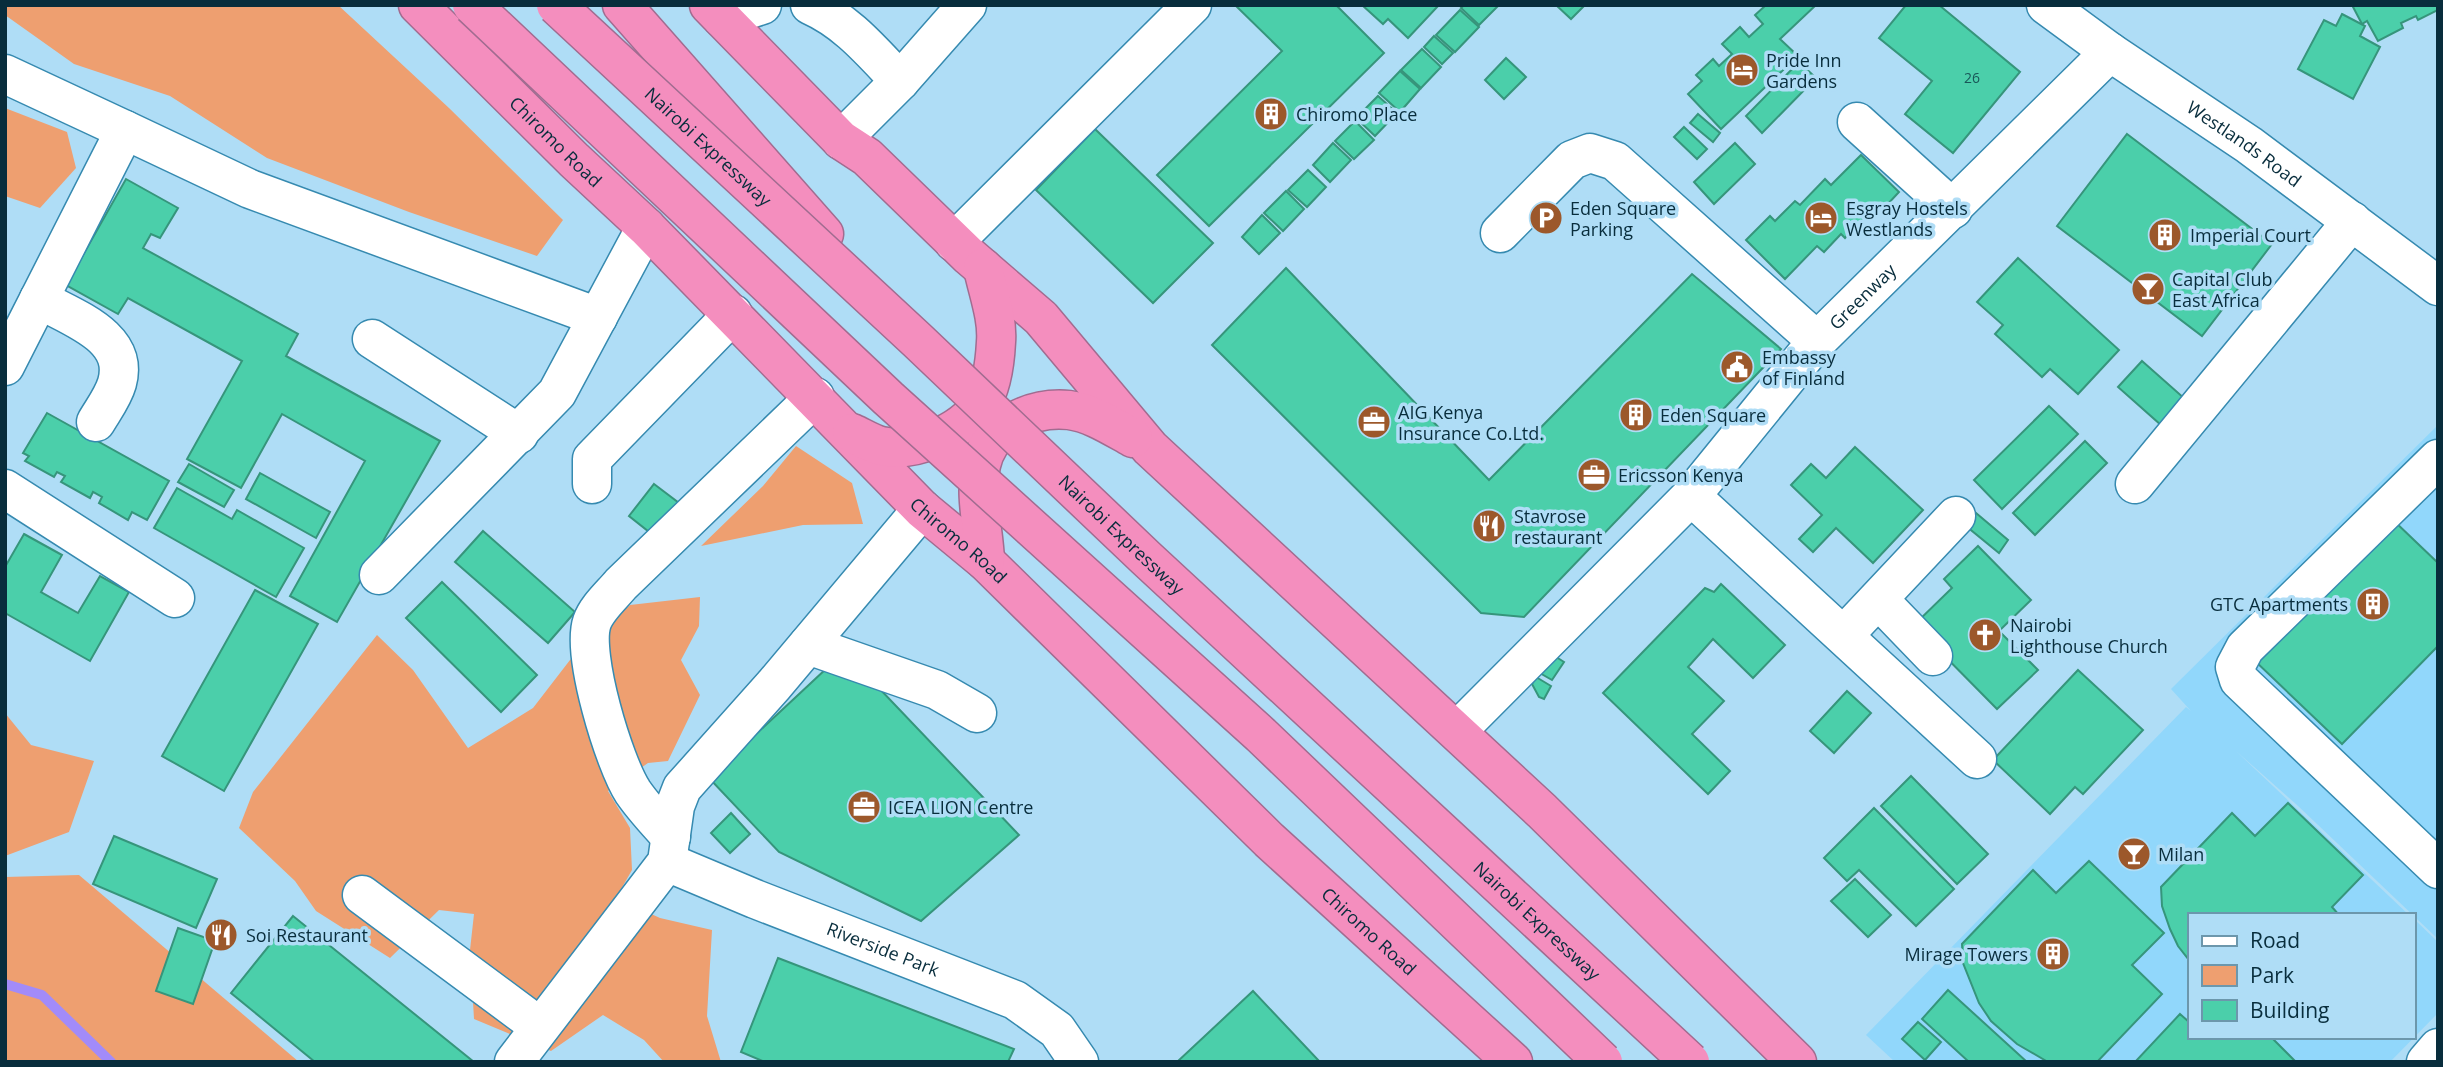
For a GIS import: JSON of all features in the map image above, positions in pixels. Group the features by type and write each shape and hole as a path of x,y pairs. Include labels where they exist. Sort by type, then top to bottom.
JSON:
{"highway":[{"name":"Chiromo Road","path":"418,5 574,160 646,227 922,509 985,561 1269,839 1513,1062"},
{"path":"472,5 888,398 1261,735 1603,1062"},
{"name":"Nairobi Expressway","path":"556,5 1689,1062"},
{"path":"622,5 917,340"},
{"path":"716,12 841,140 867,157 954,242 1041,318 1150,448 1542,811 1797,1062"},
{"path":"848,432 881,446 927,443 950,432 980,405 993,370 996,342 995,324 983,268"},
{"path":"985,561 979,504 981,466 988,446 1014,421 1046,410 1071,410 1094,417 1150,448"}],"street":[{"path":"716,12 762,5"},
{"path":"810,5 850,29 900,81"},
{"path":"841,140 900,81 967,5"},
{"path":"954,242 1192,5"},
{"name":"Westlands Road","path":"2046,5 2110,52 2249,145 2438,286"},
{"name":"Greenway","path":"1457,731 1690,496 1817,341 2110,52"},
{"path":"5,74 250,189 598,317"},
{"path":"1857,122 1953,209"},
{"path":"5,366 125,130"},
{"path":"1500,233 1572,160 1590,153 1615,161 1817,341"},
{"path":"2135,484 2352,221"},
{"path":"379,575 557,393 646,227"},
{"path":"39,299 105,337 116,351 120,369 116,387 96,422"},
{"path":"592,484 592,459 733,314"},
{"path":"372,339 519,434"},
{"path":"669,850 632,791 615,757 591,657 589,634 592,622 621,584 815,397"},
{"path":"2438,459 2245,648 2235,667 2239,680 2438,869"},
{"path":"5,489 175,598"},
{"path":"1690,496 1977,760"},
{"path":"514,1062 669,850 675,806 682,788 808,645 922,509"},
{"path":"1844,635 1956,516"},
{"path":"1879,600 1933,656"},
{"path":"808,645 937,690 977,713"},
{"name":"Riverside Park","path":"669,850 755,899 1015,1000 1056,1030 1079,1062"},
{"path":"362,895 540,1027"},
{"path":"2426,1062 2438,1048"}],"shaded area":[{"path":"2438,425 2438,939 2415,917 2415,913 2411,913 2236,751 2407,913 2188,913 2188,1039 2413,1039 2390,1062 1895,1062 1866,1035 2186,707 2191,711 2171,689"},
{"path":"2415,920 2438,942 2438,1013 2415,1036"}],"green space":[{"path":"5,5 338,5 449,108 563,220 537,256 409,212 267,158 170,96 74,64 5,15"},
{"path":"5,108 67,132 76,168 40,208 5,196"},
{"path":"796,446 852,483 863,524 803,525 701,546 763,486"},
{"path":"700,597 699,626 681,660 700,695 668,761 648,763 608,791 630,828 632,870 616,898 660,918 712,930 707,1016 721,1062 664,1062 644,1040 603,1015 551,1051 474,1019 470,950 474,914 439,910 390,958 316,911 295,881 239,828 253,792 377,635 413,670 468,748 533,708 570,660 630,605"},
{"path":"5,713 31,745 94,761 69,832 5,856"},
{"path":"79,875 299,1062 5,1062 5,877"}],"building":[{"name":"Chiromo Place","path":"1235,5 1336,5 1384,53 1209,226 1157,175 1282,51"},
{"path":"1362,5 1439,5 1408,38 1388,19 1383,24"},
{"path":"1464,5 1499,5 1479,25 1461,8"},
{"path":"1556,5 1585,5 1571,19"},
{"name":"Pride Inn Gardens","path":"1766,5 1816,5 1780,39 1798,56 1721,129 1688,94 1702,81 1696,75 1713,59 1719,66 1732,54 1722,44 1740,27 1749,37 1763,24 1755,15"},
{"path":"1906,5 1939,5 2020,72 1953,153 1905,114 1932,81 1879,38"},
{"path":"2352,5 2438,5 2438,10 2418,20 2416,16 2401,23 2403,28 2378,41 2367,21 2362,24"},
{"path":"1460,10 1479,27 1455,52 1436,35"},
{"path":"2342,14 2365,26 2360,36 2380,47 2353,99 2298,69 2324,20 2336,26"},
{"path":"1434,36 1453,53 1442,64 1424,47"},
{"path":"1422,49 1441,67 1421,88 1401,70"},
{"path":"1506,58 1526,77 1504,99 1485,80"},
{"path":"1799,62 1816,78 1762,133 1746,116"},
{"path":"1400,71 1420,89 1400,112 1379,93"},
{"path":"1378,96 1397,113 1375,136 1356,118"},
{"path":"1698,114 1720,133 1713,142 1690,123"},
{"path":"1355,121 1374,140 1354,159 1335,141"},
{"path":"1684,127 1707,149 1697,159 1674,137"},
{"path":"1095,129 1213,243 1153,303 1036,190"},
{"name":"Imperial Court","path":"2127,134 2272,244 2202,336 2057,226"},
{"path":"1333,143 1351,160 1330,182 1313,165"},
{"path":"1735,143 1755,164 1714,204 1694,182"},
{"name":"Esgray Hostels Westlands","path":"1861,155 1899,192 1873,220 1867,215 1845,238 1841,234 1824,252 1817,246 1785,279 1746,240 1770,216 1775,221 1795,201 1800,205 1825,179 1831,185"},
{"path":"1308,170 1326,187 1307,207 1288,190"},
{"path":"126,179 178,208 160,238 151,234 143,248 298,334 286,356 440,441 337,622 290,596 365,461 282,414 241,488 187,459 242,361 128,298 118,314 66,285"},
{"path":"1286,191 1304,209 1283,231 1264,213"},
{"path":"1262,215 1280,233 1259,254 1242,237"},
{"path":"2018,258 2119,350 2078,394 2050,369 2042,377 1995,334 2003,325 1977,302"},
{"name":"Eden Square","path":"1286,268 1489,480 1692,274 1781,349 1524,617 1481,613 1212,345"},
{"path":"2142,361 2185,399 2161,425 2118,387"},
{"path":"2049,406 2078,434 2002,509 1974,480"},
{"path":"47,413 169,481 147,520 132,512 128,520 99,503 102,497 93,492 90,498 61,482 65,476 57,472 54,477 25,461 29,456 23,453"},
{"path":"2085,441 2107,463 2035,535 2013,513"},
{"path":"1855,447 1923,510 1873,563 1836,528 1813,552 1799,539 1822,515 1791,485 1811,464 1826,478"},
{"path":"189,464 234,490 224,507 178,482"},
{"path":"260,473 330,512 316,538 246,499"},
{"path":"654,484 679,503 653,535 629,516"},
{"path":"177,488 232,519 237,510 304,548 276,597 154,528"},
{"path":"1976,513 2008,540 1999,553 1966,526"},
{"name":"GTC Apartments","path":"2392,519 2438,563 2438,646 2342,744 2254,660"},
{"path":"483,531 575,612 548,643 455,562"},
{"path":"24,534 62,555 41,592 78,613 100,576 129,592 90,661 5,613 5,567"},
{"path":"1978,546 2031,600 1999,631 2038,670 1997,709 1914,625 1952,588 1944,579"},
{"path":"442,582 537,675 501,712 406,618"},
{"path":"1721,584 1785,645 1753,678 1713,639 1688,667 1724,701 1692,734 1730,771 1708,794 1603,693 1705,588 1714,592"},
{"path":"255,590 318,624 224,791 162,756"},
{"path":"1550,653 1564,662 1552,680 1538,672"},
{"name":"ICEA LION Centre","path":"856,664 1019,835 921,921 779,852 709,778 827,668"},
{"path":"2078,670 2143,730 2083,794 2075,787 2050,814 1993,760"},
{"path":"1536,677 1551,686 1544,699 1539,697 1532,684"},
{"path":"1847,691 1871,713 1834,753 1810,731"},
{"path":"1911,776 1988,854 1957,884 1881,806"},
{"path":"2288,803 2363,875 2332,907 2337,913 2188,913 2188,959 2170,929 2162,906 2161,887 2232,813 2255,836"},
{"path":"1874,808 1954,889 1916,926 1859,870 1847,881 1824,858"},
{"path":"731,813 750,834 730,853 711,833"},
{"path":"114,836 217,879 196,928 93,884"},
{"name":"Mirage Towers","path":"2089,861 2164,933 2132,965 2162,994 2097,1062 2048,1062 2017,1044 1991,1021 1979,1003 1963,963 1962,944 2033,870 2056,893"},
{"path":"1855,879 1891,915 1868,937 1831,901"},
{"path":"293,916 474,1062 315,1062 231,993"},
{"path":"178,928 215,941 193,1004 156,991"},
{"path":"778,958 1014,1049 1008,1062 765,1062 741,1052"},
{"path":"1948,990 2027,1062 1969,1062 1922,1019"},
{"path":"1253,991 1320,1062 1177,1062"},
{"path":"2180,1014 2188,1021 2188,1039 2273,1039 2296,1062 2135,1062"},
{"path":"1918,1022 1941,1042 1925,1060 1902,1039"}],"waterway":[{"path":"5,984 42,995 111,1062"}],"place":[{"name":"Pride Inn Gardens","path":"1742,70"},
{"name":"Chiromo Place","path":"1271,114"},
{"name":"Eden Square Parking","path":"1546,218"},
{"name":"Esgray Hostels Westlands","path":"1821,218"},
{"name":"Imperial Court","path":"2165,235"},
{"name":"Capital Club East Africa","path":"2148,289"},
{"name":"Embassy of Finland","path":"1737,367"},
{"name":"Eden Square","path":"1636,415"},
{"name":"AIG Kenya Insurance Co.Ltd.","path":"1374,422"},
{"name":"Ericsson Kenya","path":"1594,475"},
{"name":"Stavrose restaurant","path":"1489,526"},
{"name":"GTC Apartments","path":"2373,604"},
{"name":"Nairobi Lighthouse Church","path":"1985,635"},
{"name":"ICEA LION Centre","path":"864,807"},
{"name":"Milan","path":"2134,854"},
{"name":"Soi Restaurant","path":"221,935"},
{"name":"Mirage Towers","path":"2053,954"}]}
